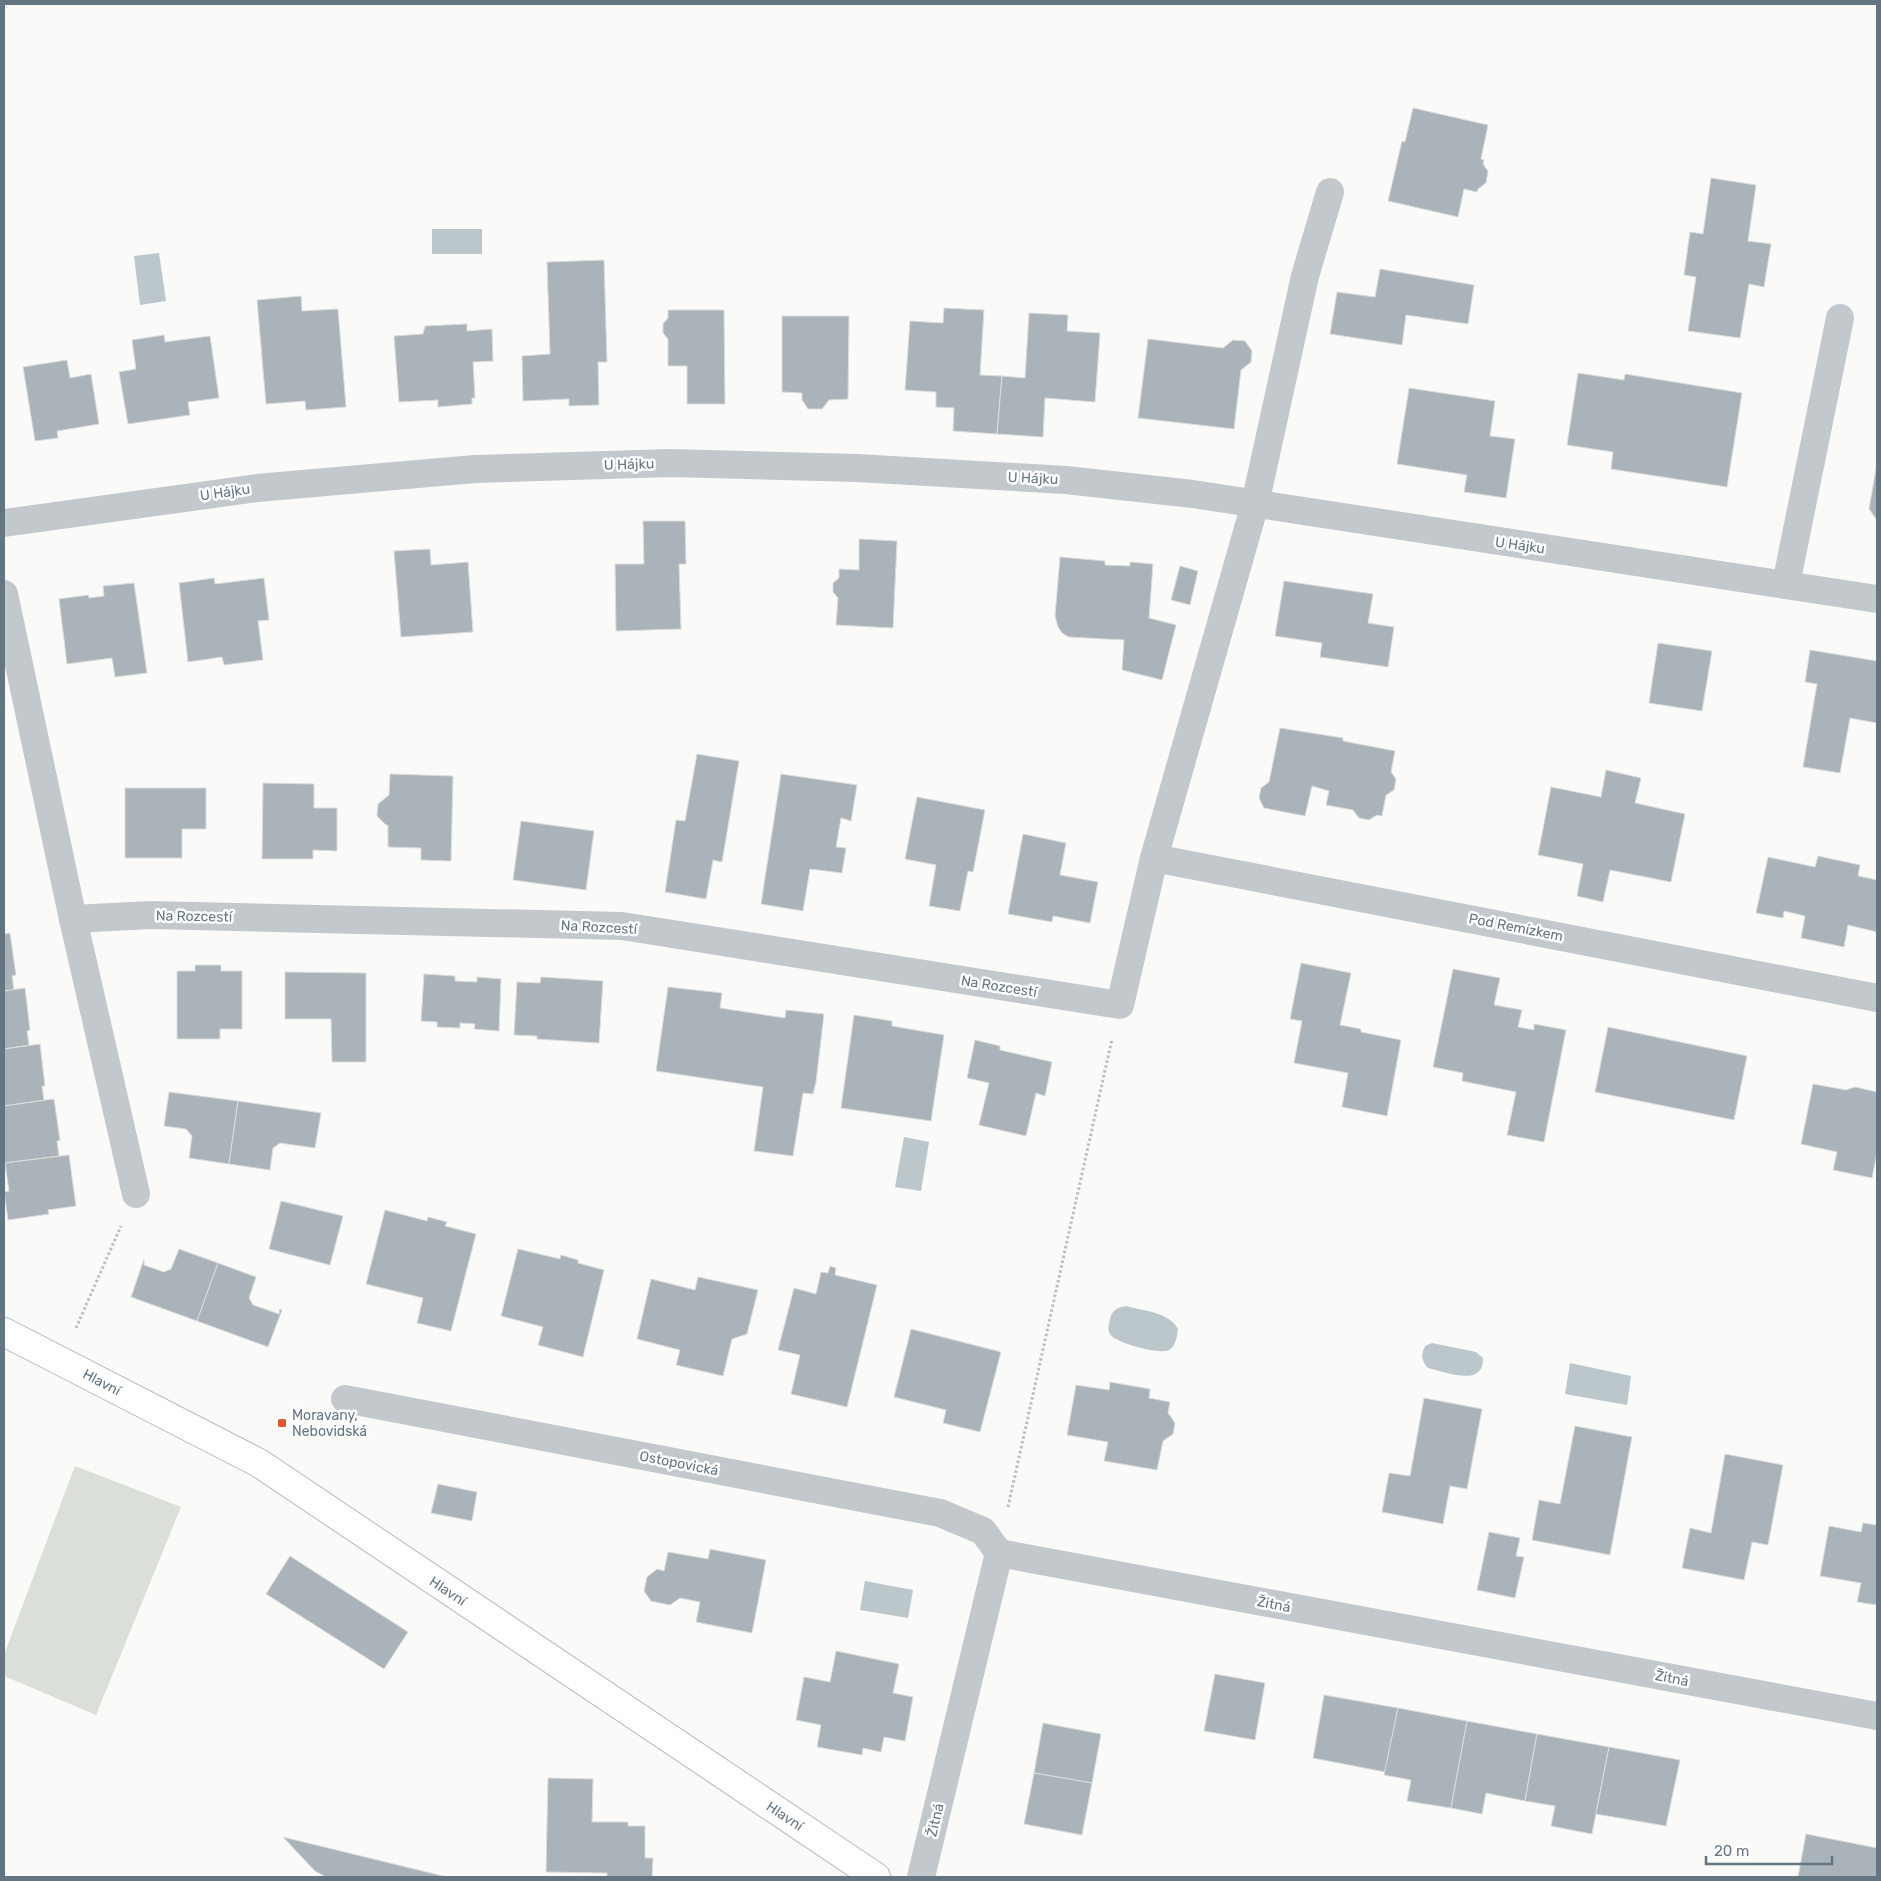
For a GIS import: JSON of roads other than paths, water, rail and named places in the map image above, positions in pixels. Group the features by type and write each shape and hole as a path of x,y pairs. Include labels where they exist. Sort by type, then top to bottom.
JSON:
{"street":[{"path":"1154,858 1255,504 1305,276 1330,192"},
{"path":"1786,584 1840,318"},
{"name":"U Hájku","path":"4,523 257,488 475,469 671,463 857,468 1066,480 1193,494 1877,599"},
{"path":"4,594 73,919 136,1194"},
{"name":"Pod Remízkem","path":"1154,858 1877,998"},
{"name":"Na Rozcestí","path":"73,919 151,915 622,926 1120,1004 1154,858"},
{"name":"Hlavní","path":"4,1332 259,1463 876,1877"},
{"name":"Ostopovická","path":"345,1399 940,1512 983,1531 999,1553"},
{"name":"Žitná","path":"921,1877 999,1553 1877,1716"}],"place":[{"name":"Moravany, Nebovidská","path":"282,1423"}]}
